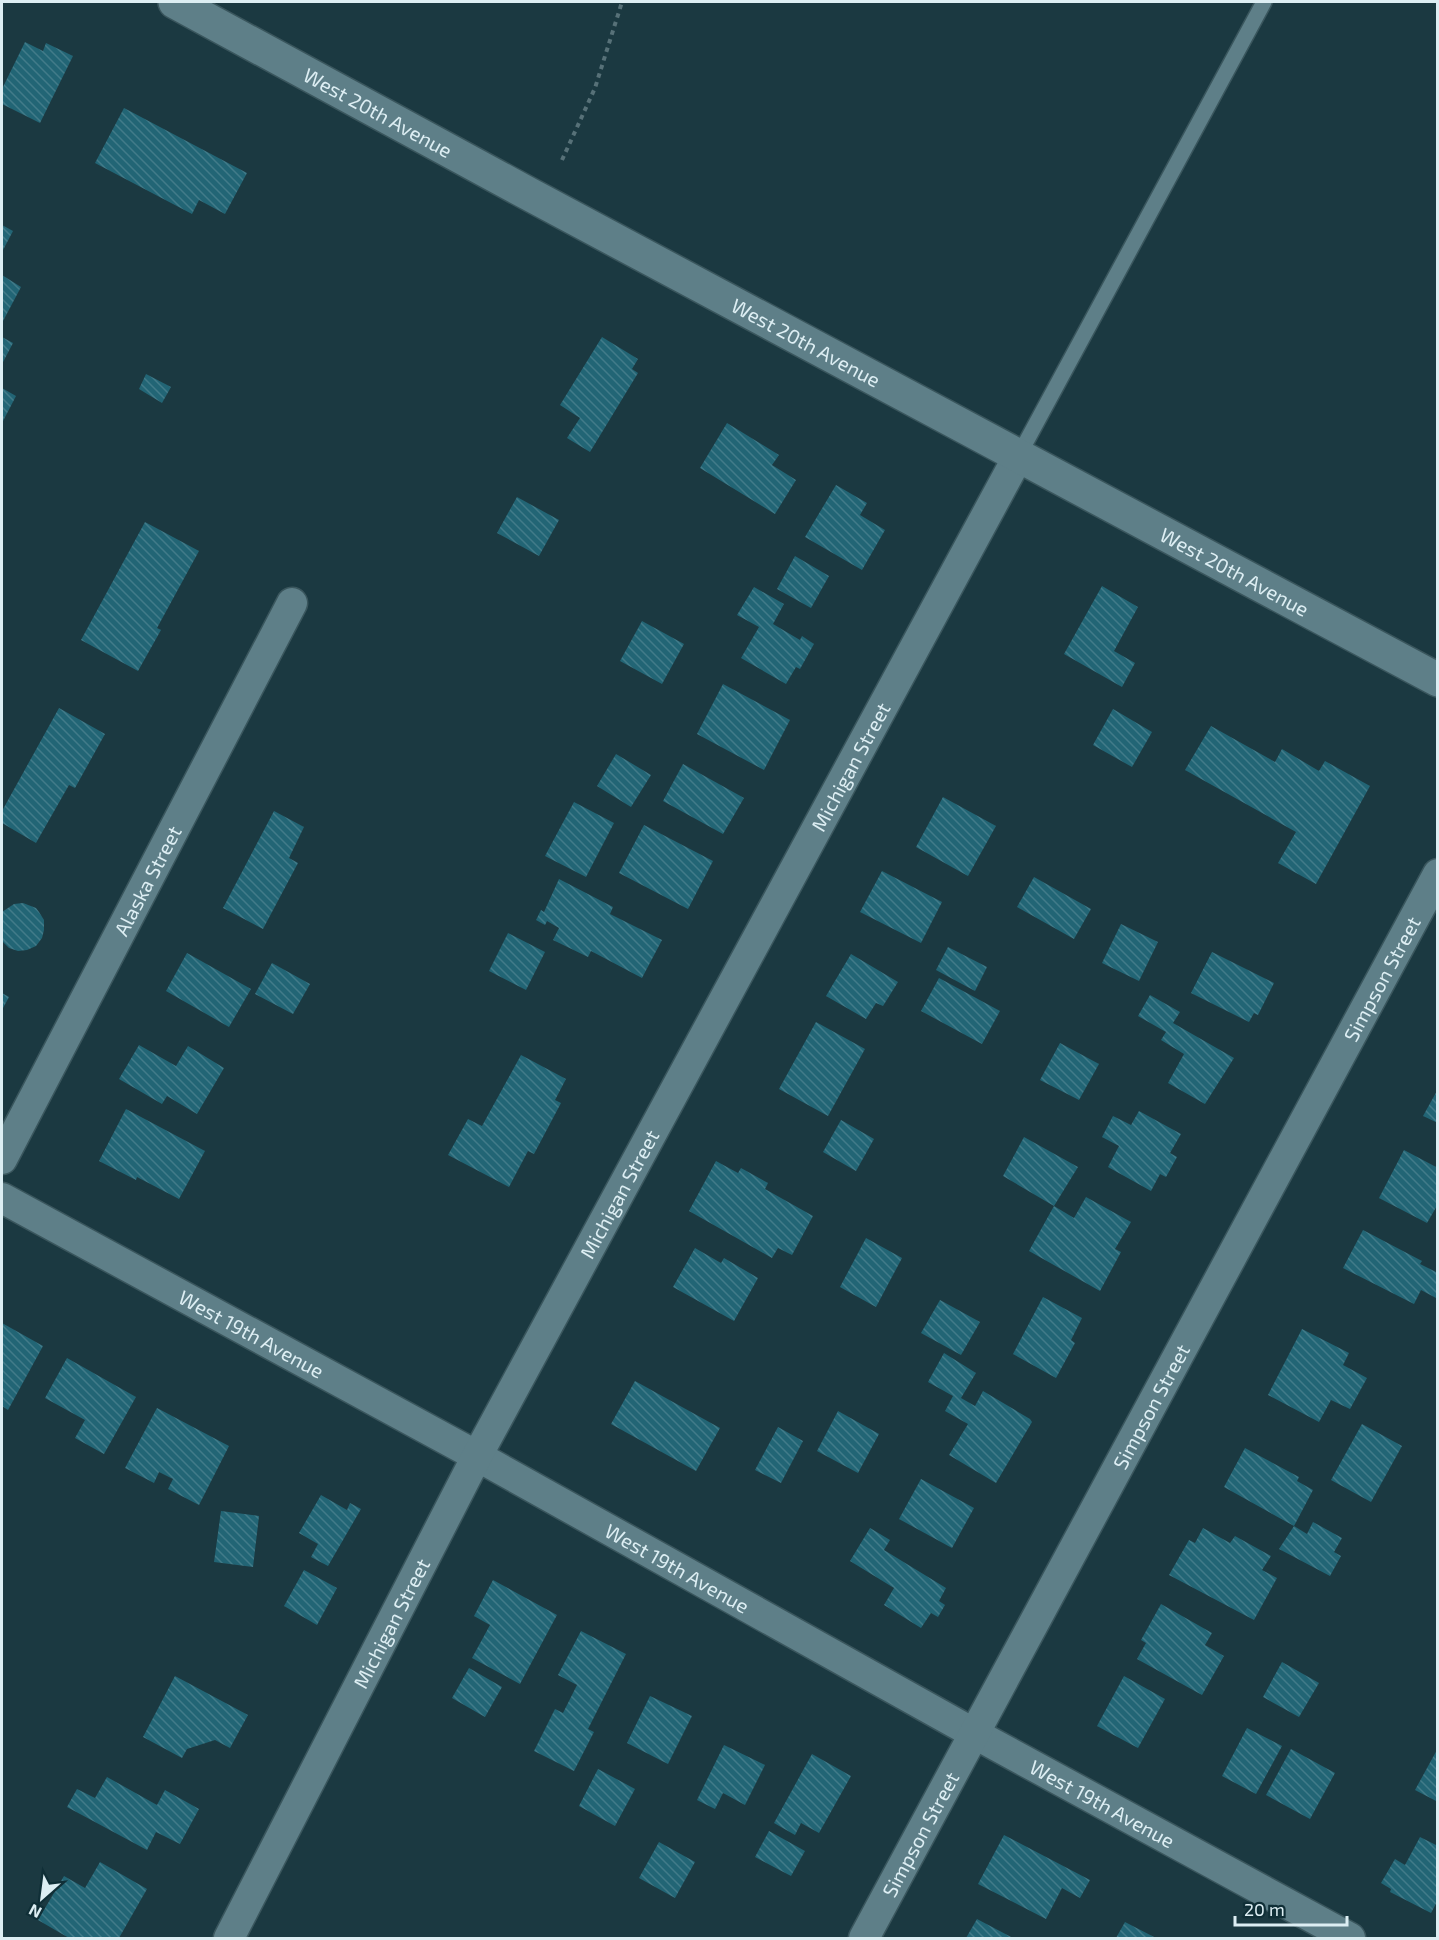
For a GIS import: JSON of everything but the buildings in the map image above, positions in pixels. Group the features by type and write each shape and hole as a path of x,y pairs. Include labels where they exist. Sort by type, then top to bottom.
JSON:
{"main road":[{"name":"West 20th Avenue","path":"175,2 1437,680"}],"street":[{"name":"Michigan Street","path":"229,1938 477,1456 1019,455"},
{"name":"Alaska Street","path":"2,1159 292,603"},
{"name":"Simpson Street","path":"864,1938 1437,873"},
{"name":"West 19th Avenue","path":"2,1198 477,1456 975,1734 1350,1938"}],"lane":[{"path":"1019,455 1264,2"}],"path":[{"path":"562,160 595,88 622,2"}]}
